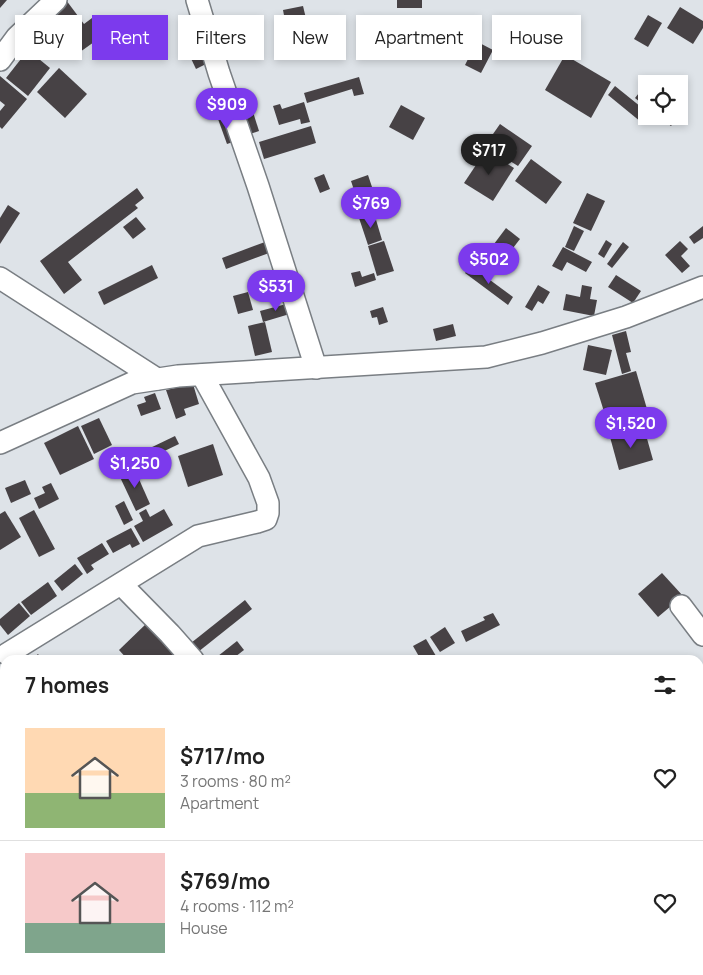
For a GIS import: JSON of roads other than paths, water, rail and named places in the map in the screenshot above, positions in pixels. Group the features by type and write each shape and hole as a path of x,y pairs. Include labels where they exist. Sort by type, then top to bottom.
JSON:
{"street":[{"path":"0,60 17,37 56,0"},
{"path":"197,0 316,368"},
{"path":"0,278 157,379"},
{"path":"0,443 132,383 202,375 486,357 542,343 616,320 703,287"},
{"path":"7,654 198,536 266,519 268,503 259,478 202,375"},
{"path":"121,584 189,655"},
{"path":"681,606 703,635"}]}
